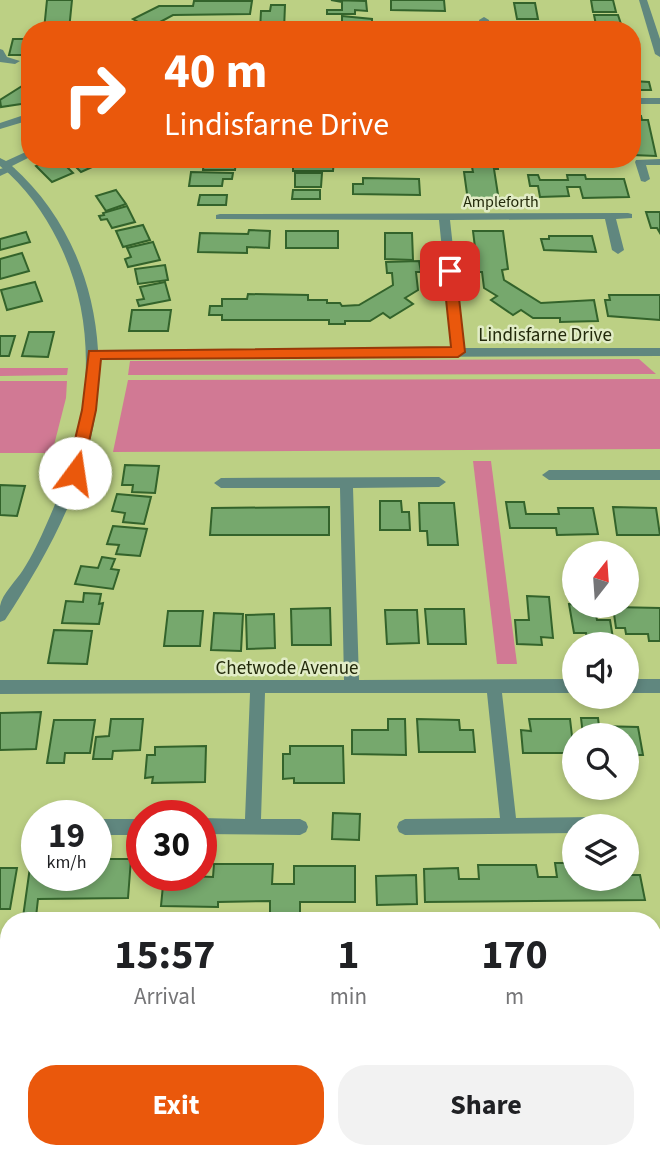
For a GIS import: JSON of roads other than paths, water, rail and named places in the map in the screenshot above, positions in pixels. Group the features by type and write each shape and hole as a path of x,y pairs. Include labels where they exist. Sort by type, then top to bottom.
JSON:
{"street":[{"path":"643,0 660,54"},
{"path":"0,52 3,60 15,61"},
{"path":"641,101 660,101"},
{"path":"0,126 21,120"},
{"path":"0,616 44,543 75,473 89,410 94,354 85,294 62,235 37,198 4,167 21,158"},
{"path":"641,162 660,162"},
{"path":"641,165 645,179"},
{"name":"Ampleforth","path":"458,352 444,218 628,216"},
{"path":"220,217 444,218"},
{"path":"610,217 618,250"},
{"name":"Lindisfarne Drive","path":"94,354 660,352"},
{"path":"549,475 660,475"},
{"path":"346,482 352,686"},
{"path":"221,483 439,482"},
{"path":"253,826 258,686"},
{"name":"Chetwode Avenue","path":"0,687 562,686"},
{"path":"639,686 660,686"},
{"path":"494,687 509,825"},
{"path":"405,827 562,825"},
{"path":"217,827 300,827"}]}
